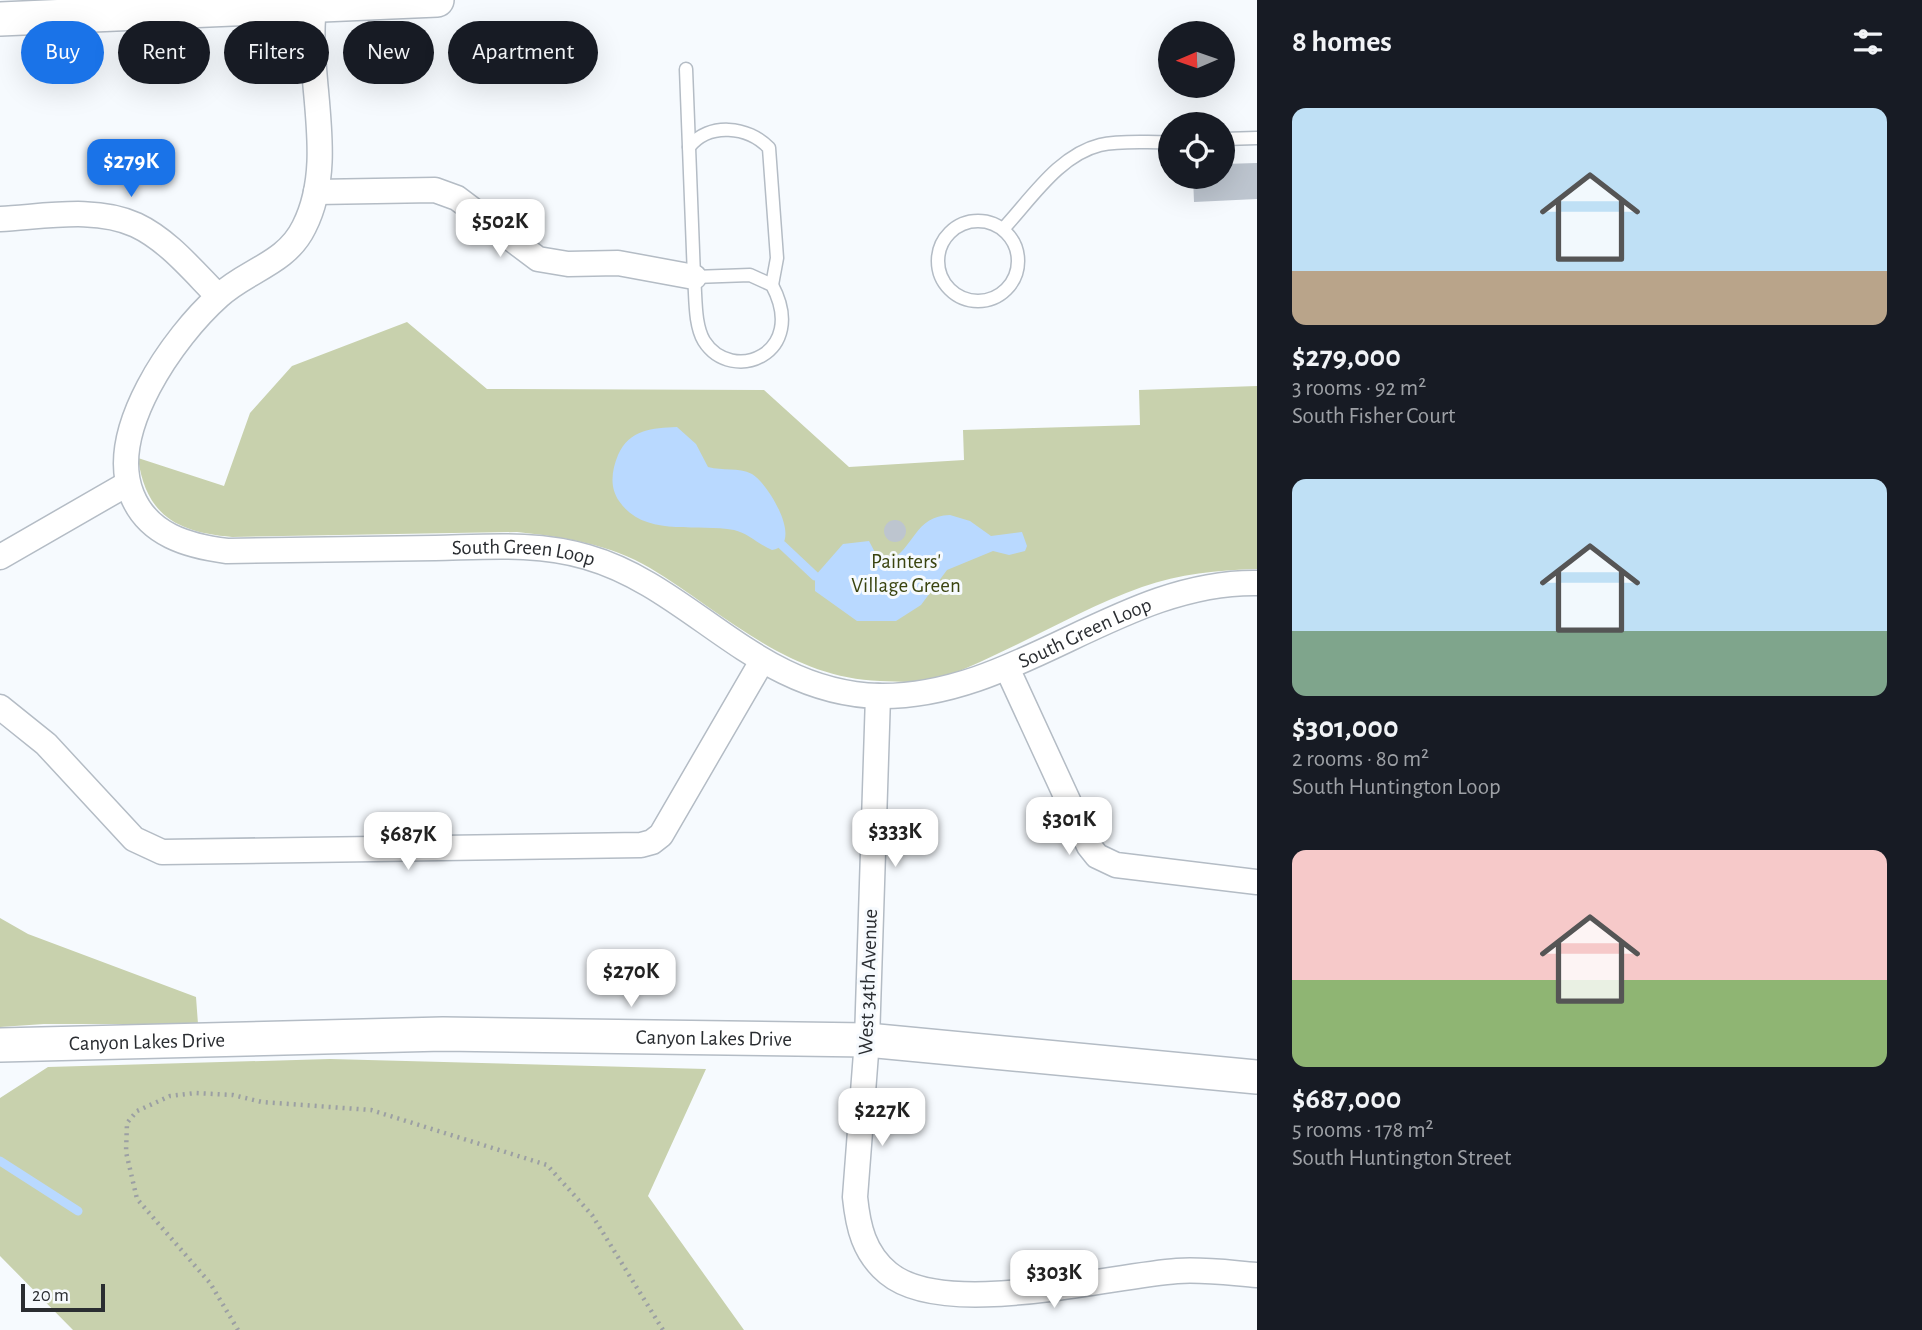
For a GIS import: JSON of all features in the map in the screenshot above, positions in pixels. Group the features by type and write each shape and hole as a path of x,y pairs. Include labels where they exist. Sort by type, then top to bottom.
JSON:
{"street":[{"path":"0,19 314,2 437,0"},
{"name":"South Green Loop","path":"314,2 316,192 304,229 288,249 270,265 218,296 169,356 135,413 126,450 127,484 147,520 169,536 196,547 227,551 523,547 587,557 622,571 662,593 762,661 801,678 842,691 878,696 925,693 1007,667 1162,597 1232,583 1257,583"},
{"path":"316,192 435,190 457,198 538,259 568,264 618,263 694,277"},
{"path":"0,219 94,215 135,225 179,257 218,296"},
{"path":"0,557 127,484"},
{"path":"0,707 46,744 134,839 162,852 641,845 652,842 661,835 762,661"},
{"path":"1007,667 1089,846 1097,856 1116,864 1257,882"},
{"name":"West 34th Avenue","path":"878,696 867,1040 855,1197 862,1238 878,1263 889,1275 923,1289 969,1294 1009,1293 1177,1271 1257,1275"},
{"name":"Canyon Lakes Drive","path":"0,1045 443,1034 867,1040 1257,1077"}],"lane":[{"path":"686,69 689,147 694,277 699,328 704,341 713,351 740,361 768,352 778,341 783,327 784,313 772,285 777,258 769,148 754,135 740,130 703,134 689,147"},
{"path":"1235,139 1257,138"},
{"path":"1003,229 1063,163 1082,152 1101,145 1158,143"},
{"path":"965,222 992,223 1003,229 1018,251 1016,277 998,297 985,302 959,297 940,277 939,250 945,238 965,222"},
{"path":"694,277 750,275 772,285"}],"path":[{"path":"238,1330 210,1283 137,1199 126,1152 127,1122 137,1111 170,1096 195,1093 233,1095 262,1102 371,1110 547,1165 592,1215 663,1330"}],"green space":[{"name":"Painters' Village Green","path":"407,322 487,389 764,390 849,467 964,460 963,430 1140,425 1139,390 1257,386 1257,569 1227,570 1156,583 1105,602 951,674 917,682 880,681 847,677 786,656 731,623 650,568 619,553 586,543 517,532 232,537 212,535 180,525 157,507 148,494 138,458 224,486 250,413 292,366"},
{"path":"0,918 28,934 196,997 198,1024 44,1024 0,1027"},
{"path":"330,1059 706,1069 648,1196 744,1330 73,1330 0,1256 0,1098 48,1067"}],"water":[{"path":"677,427 696,444 708,467 747,472 767,489 785,526 785,537 781,546 772,550 734,530 656,525 630,513 619,501 614,490 613,472 623,446 635,435 643,432"},
{"path":"950,515 970,521 991,536 1022,532 1027,546 1025,551 1009,555 993,551 947,570 921,605 896,621 857,621 815,591 815,576 843,544 869,541 879,560 888,562 904,549 929,521"}],"building":[{"path":"1257,163 1257,199 1194,202 1193,189 1235,189 1235,164"},
{"path":"895,520 905,527 906,531 899,541 895,542 885,535 884,531 891,521"}],"waterway":[{"path":"782,545 815,576"},
{"path":"0,1161 78,1211"}]}
